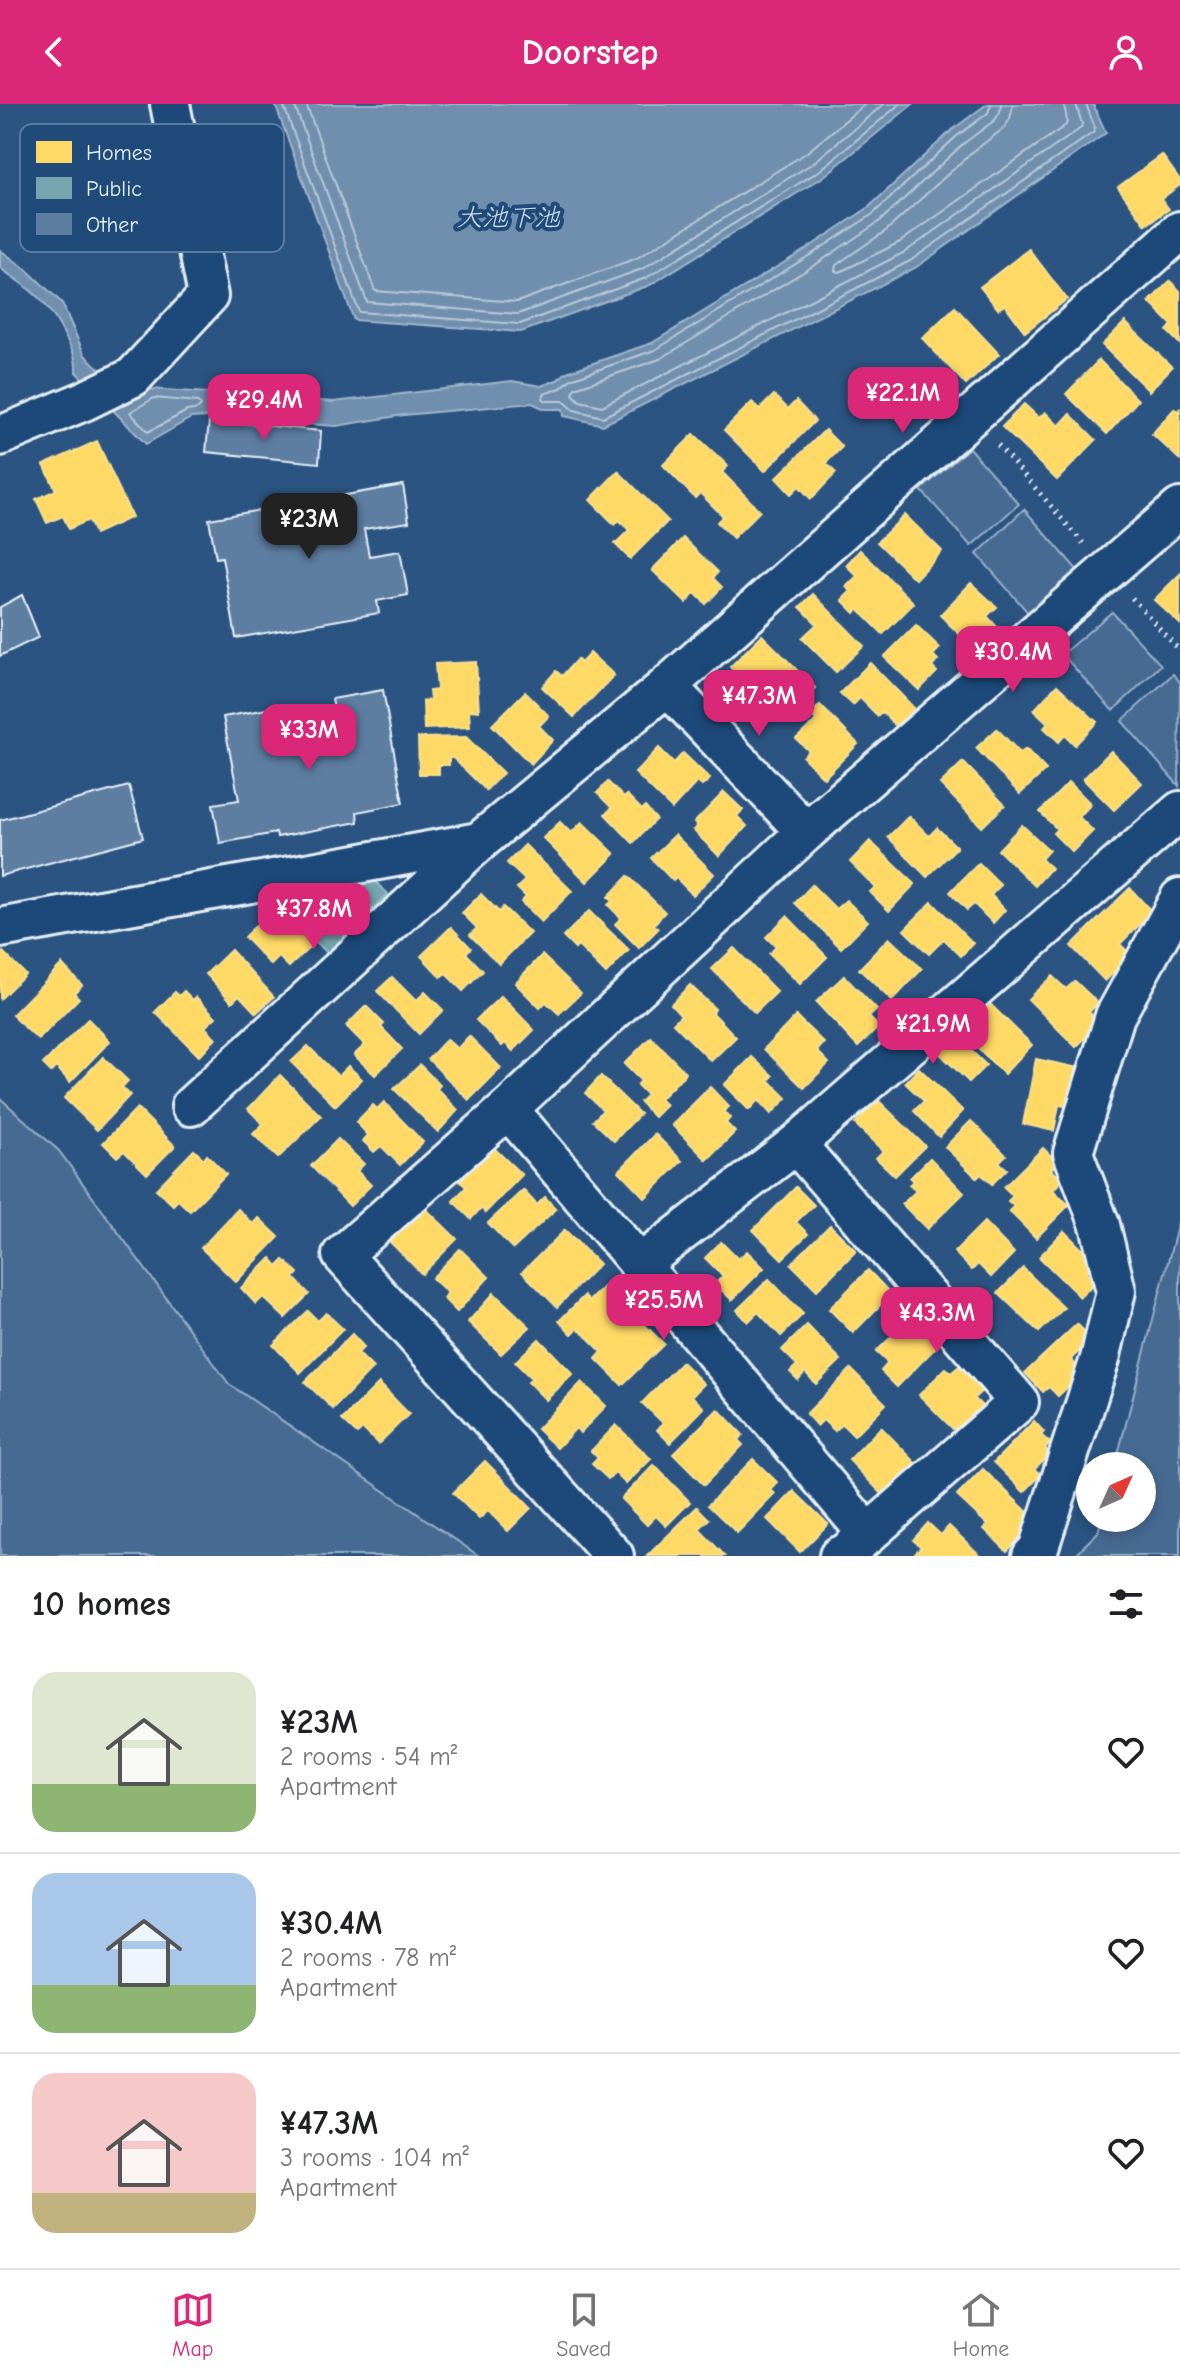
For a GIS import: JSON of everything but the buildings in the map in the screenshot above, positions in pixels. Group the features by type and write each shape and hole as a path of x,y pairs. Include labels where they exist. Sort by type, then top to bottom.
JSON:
{"street":[{"path":"170,104 174,124"},
{"path":"191,1106 479,842 667,686 1180,231"},
{"path":"0,436 133,377 208,296 199,252"},
{"path":"614,1556 342,1255 508,1109 806,832 1180,508"},
{"path":"667,686 806,832"},
{"path":"639,1265 796,1144 1180,811"},
{"path":"0,928 479,842"},
{"path":"1032,1556 1038,1550 1100,1359 1116,1291 1100,1225 1073,1153 1115,1016 1180,898"},
{"path":"508,1109 639,1265 849,1550 1019,1402 796,1144"}],"path":[{"path":"972,415 1180,651"}],"shaded area":[{"path":"969,448 1019,504 971,546 921,490"},
{"path":"1024,509 1079,572 1031,616 977,554"},
{"path":"1112,612 1161,665 1113,711 1062,654"},
{"path":"1173,674 1180,682 1179,786 1122,721"},
{"path":"0,1098 59,1151 229,1384 479,1556 0,1556"},
{"path":"1180,1215 1180,1556 1074,1556 1098,1532 1156,1532 1156,1452 1119,1452"}],"water":[{"name":"大池下池","path":"275,104 913,104 823,177 650,285 521,332 354,320"},
{"path":"987,104 1093,104 1106,133 915,268 603,425 564,416 563,409 545,409 532,403 404,415 336,426 191,418 146,444 76,372 71,349 45,304 0,268 0,250 26,269 62,303 84,354 132,401 151,389 334,402 512,381 541,386 567,372 652,343 808,248 868,208 952,130"}]}
